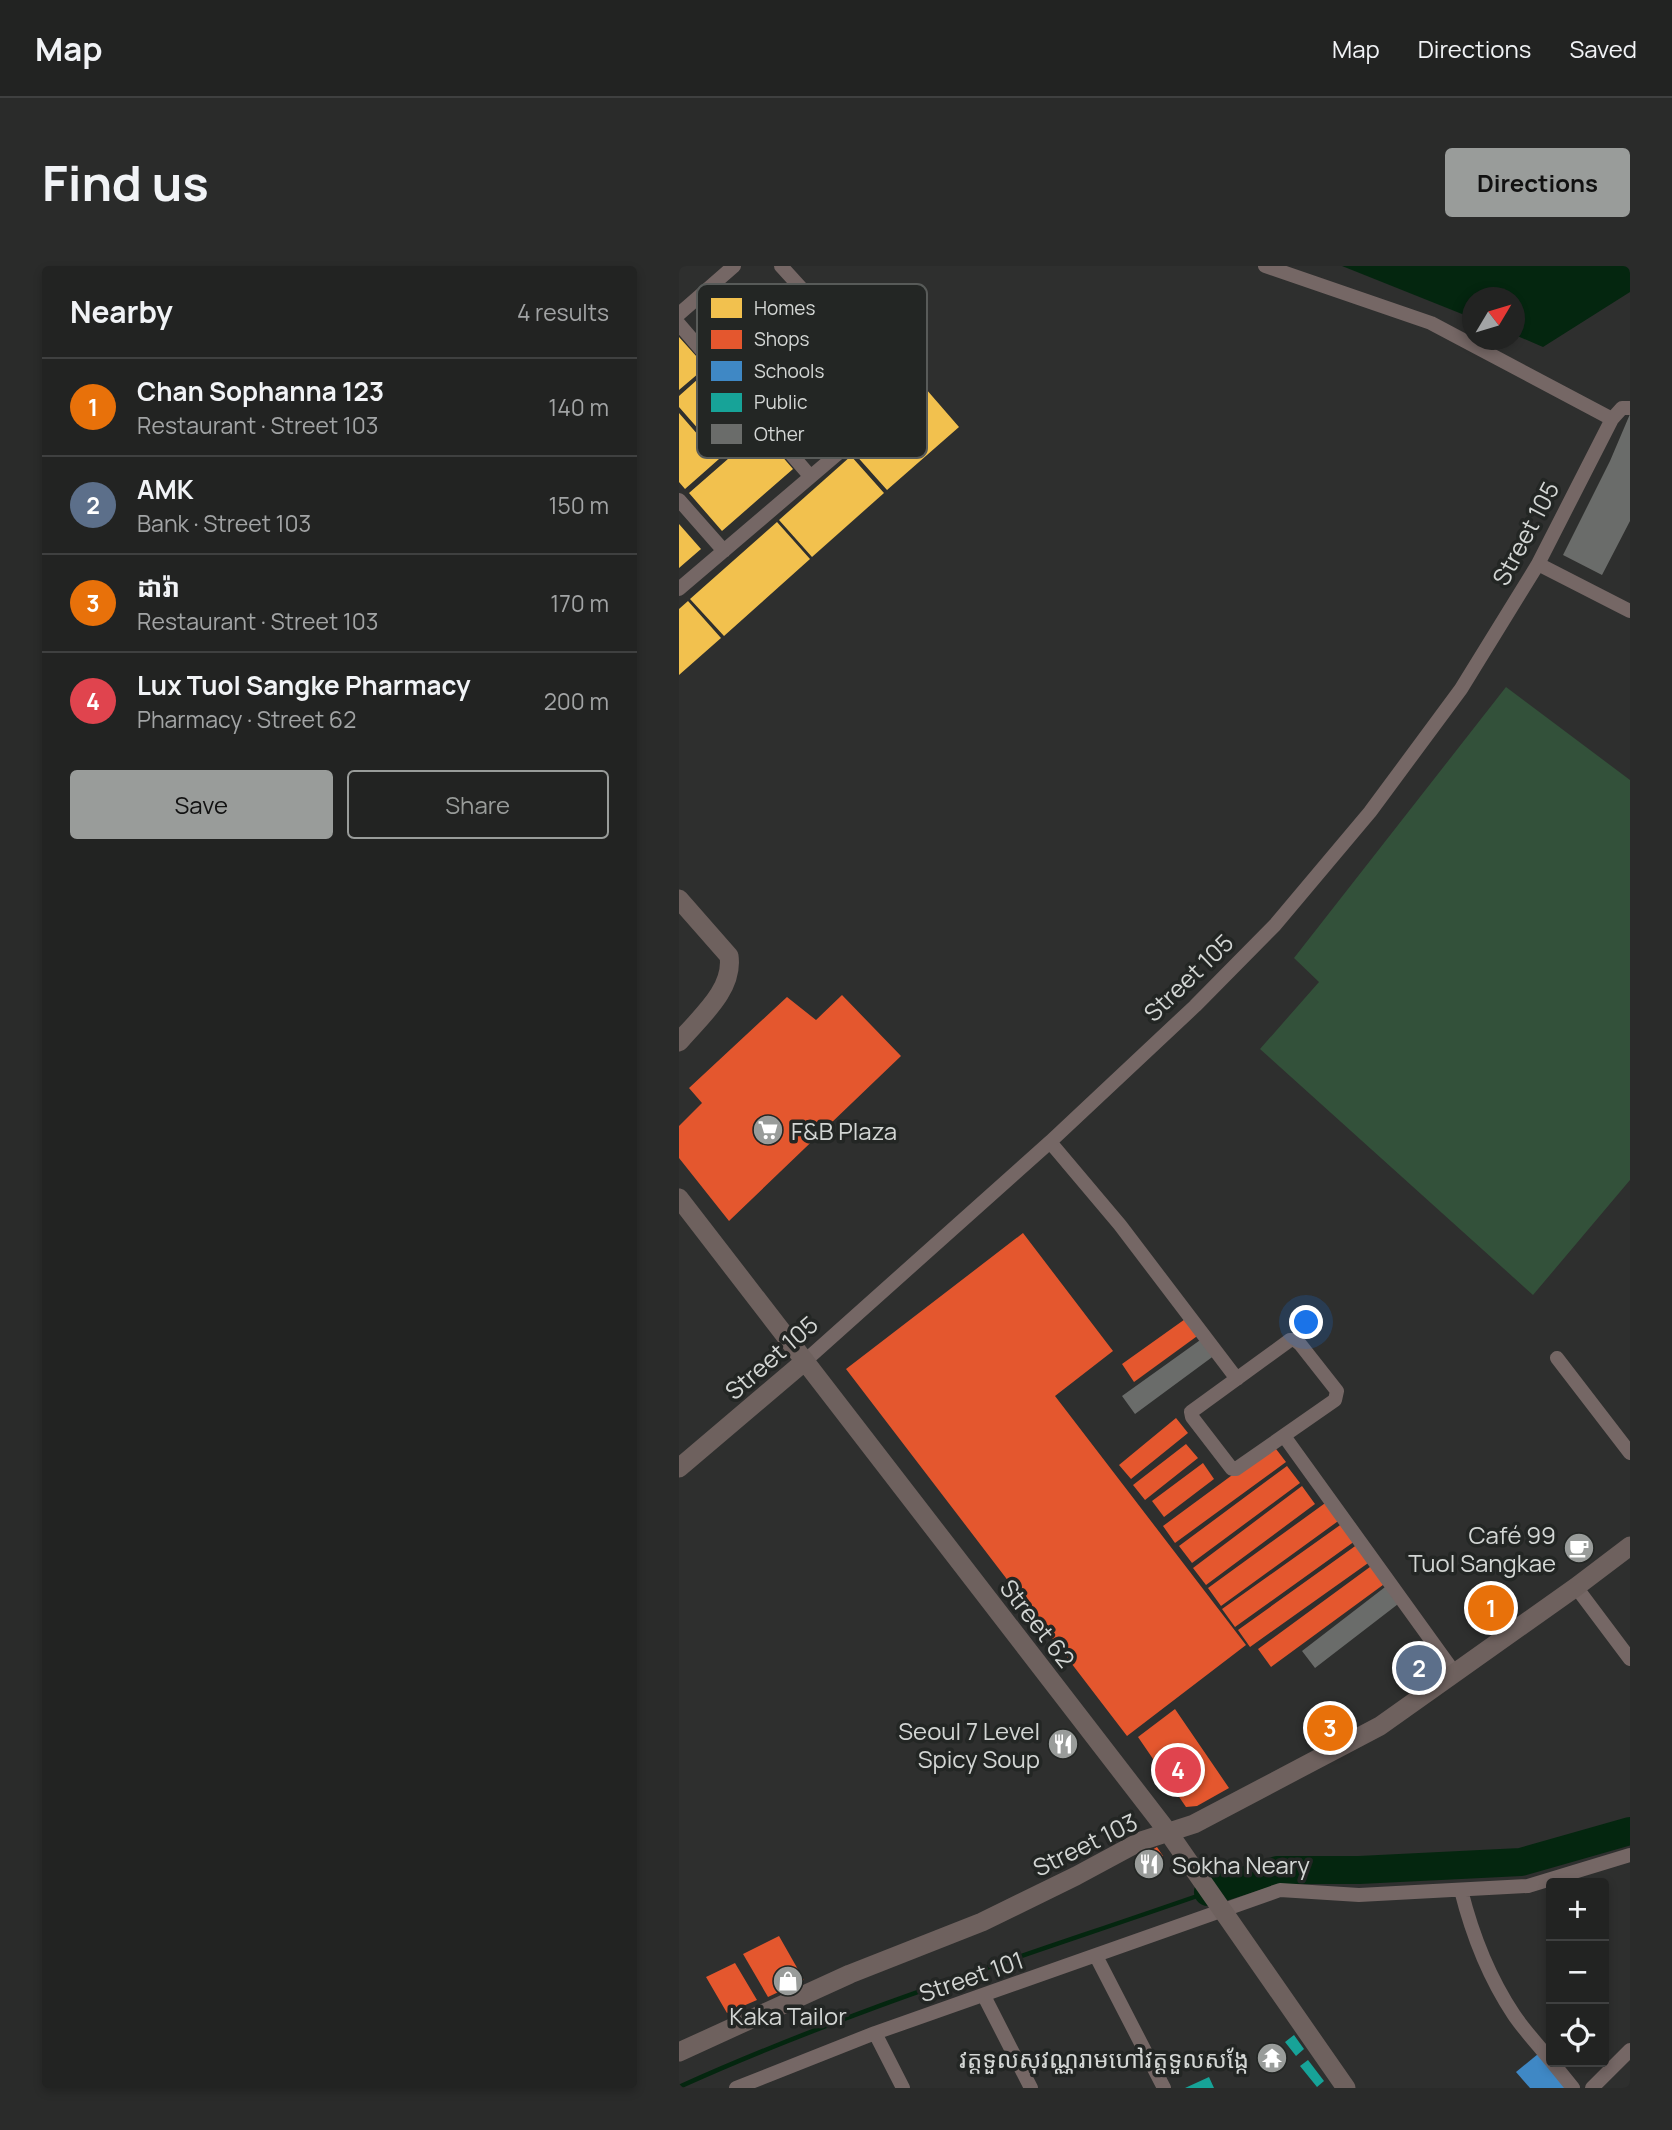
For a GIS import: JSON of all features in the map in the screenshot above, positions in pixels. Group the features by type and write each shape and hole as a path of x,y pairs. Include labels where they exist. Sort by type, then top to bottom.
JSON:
{"street":[{"path":"713,284 734,266"},
{"path":"781,266 797,284"},
{"path":"1265,266 1431,323 1612,419 1622,408 1630,408"},
{"path":"679,314 697,298"},
{"path":"679,324 697,345"},
{"name":"Street 105","path":"679,1468 805,1361 1050,1142 1195,1006 1275,925 1370,812 1453,699 1538,564 1612,419"},
{"path":"794,458 810,477"},
{"path":"679,589 832,458"},
{"path":"679,500 724,551"},
{"path":"1538,564 1630,611"},
{"path":"679,898 729,956 731,967 721,991 679,1042"},
{"path":"1050,1142 1120,1225 1237,1379"},
{"name":"Street 62","path":"679,1198 1168,1832 1346,2088"},
{"path":"1290,1340 1295,1340 1337,1395 1335,1400 1283,1436 1236,1469 1228,1466 1191,1412 1290,1340"},
{"path":"1557,1358 1630,1452"},
{"path":"1283,1436 1454,1672"},
{"name":"Street 103","path":"679,2052 850,1974 982,1922 1141,1841 1194,1824 1380,1726 1630,1546"},
{"path":"1576,1587 1630,1659"},
{"name":"Street 101","path":"736,2088 764,2082 875,2033 1096,1956 1220,1905 1280,1891 1359,1895 1528,1886 1630,1855"},
{"path":"1461,1890 1471,1929 1490,1972 1514,2015 1546,2054"},
{"path":"1096,1956 1164,2088"},
{"path":"984,1996 1031,2088"},
{"path":"875,2033 902,2088"},
{"path":"1592,2088 1630,2050"},
{"path":"1557,2067 1573,2088"}],"shaded area":[{"path":"1342,266 1630,266 1630,292 1543,347 1525,339 1525,287 1462,287 1462,314"},
{"path":"1506,687 1630,780 1630,1180 1533,1295 1260,1049 1319,982 1294,958"}],"building: Homes":[{"path":"679,337 697,357 697,375 679,390"},
{"path":"697,380 697,428 679,407 679,396"},
{"path":"927,390 959,427 927,455"},
{"path":"679,413 697,434 697,458 719,459 685,489 679,482"},
{"path":"729,458 783,458 793,469 722,531 689,493"},
{"path":"849,458 853,458 884,493 812,557 779,520"},
{"path":"858,458 924,458 887,490"},
{"path":"777,522 810,559 724,636 690,599"},
{"path":"679,524 701,549 679,568"},
{"path":"688,601 721,638 679,675 679,609"}],"building: Shops":[{"name":"F&B Plaza","path":"842,995 901,1056 729,1221 679,1158 679,1126 702,1103 689,1088 787,997 816,1020"},
{"path":"1023,1233 1113,1351 1055,1396 1246,1645 1127,1736 846,1369"},
{"path":"1188,1317 1200,1334 1134,1382 1122,1364"},
{"path":"1176,1418 1188,1433 1131,1479 1119,1465"},
{"path":"1186,1444 1198,1458 1145,1500 1133,1485"},
{"path":"1273,1445 1286,1462 1175,1543 1163,1526"},
{"path":"1203,1463 1214,1479 1164,1517 1152,1501"},
{"path":"1287,1466 1300,1483 1192,1563 1179,1546"},
{"path":"1302,1486 1315,1504 1206,1585 1193,1568"},
{"path":"1328,1501 1341,1519 1221,1606 1208,1588"},
{"path":"1343,1523 1355,1541 1235,1627 1222,1609"},
{"path":"1358,1544 1371,1561 1250,1647 1238,1630"},
{"path":"1374,1564 1387,1582 1271,1667 1258,1649"},
{"path":"1175,1709 1229,1788 1197,1806 1186,1807 1138,1737"},
{"path":"1157,1847 1163,1856 1140,1869 1135,1860"},
{"path":"779,1936 804,1980 768,1997 743,1954"},
{"path":"735,1963 757,2000 727,2013 706,1977"}],"building: Schools":[{"path":"1538,2054 1566,2088 1530,2088 1516,2072"}],"building: Public":[{"path":"1294,2035 1304,2049 1296,2056 1285,2042"},
{"path":"1272,2046 1280,2059 1269,2065 1261,2052"},
{"path":"1308,2060 1324,2081 1317,2087 1300,2066"},
{"path":"1209,2077 1214,2088 1185,2088"}],"building: Other":[{"path":"1630,414 1630,521 1602,575 1563,555 1610,461"},
{"path":"1203,1338 1215,1355 1135,1414 1122,1396"},
{"path":"1389,1584 1402,1601 1315,1668 1302,1651"}],"waterway":[{"path":"1208,1892 1277,1870 1359,1870 1521,1862 1630,1831"},
{"path":"679,2087 873,2008 1203,1894"}],"place":[{"name":"F&B Plaza","path":"768,1130"},
{"name":"Café 99 Tuol Sangkae","path":"1579,1548"},
{"name":"Chan Sophanna 123","path":"1491,1608"},
{"name":"AMK","path":"1419,1668"},
{"name":"ដារ៉ា","path":"1330,1728"},
{"name":"Seoul 7 Level Spicy Soup","path":"1063,1744"},
{"name":"Lux Tuol Sangke Pharmacy","path":"1178,1770"},
{"name":"Sokha Neary","path":"1149,1864"},
{"name":"Kaka Tailor","path":"788,1981"},
{"name":"វត្តទួលសុវណ្ណរាមហៅវត្តទួលសង្កែ","path":"1272,2058"}]}
